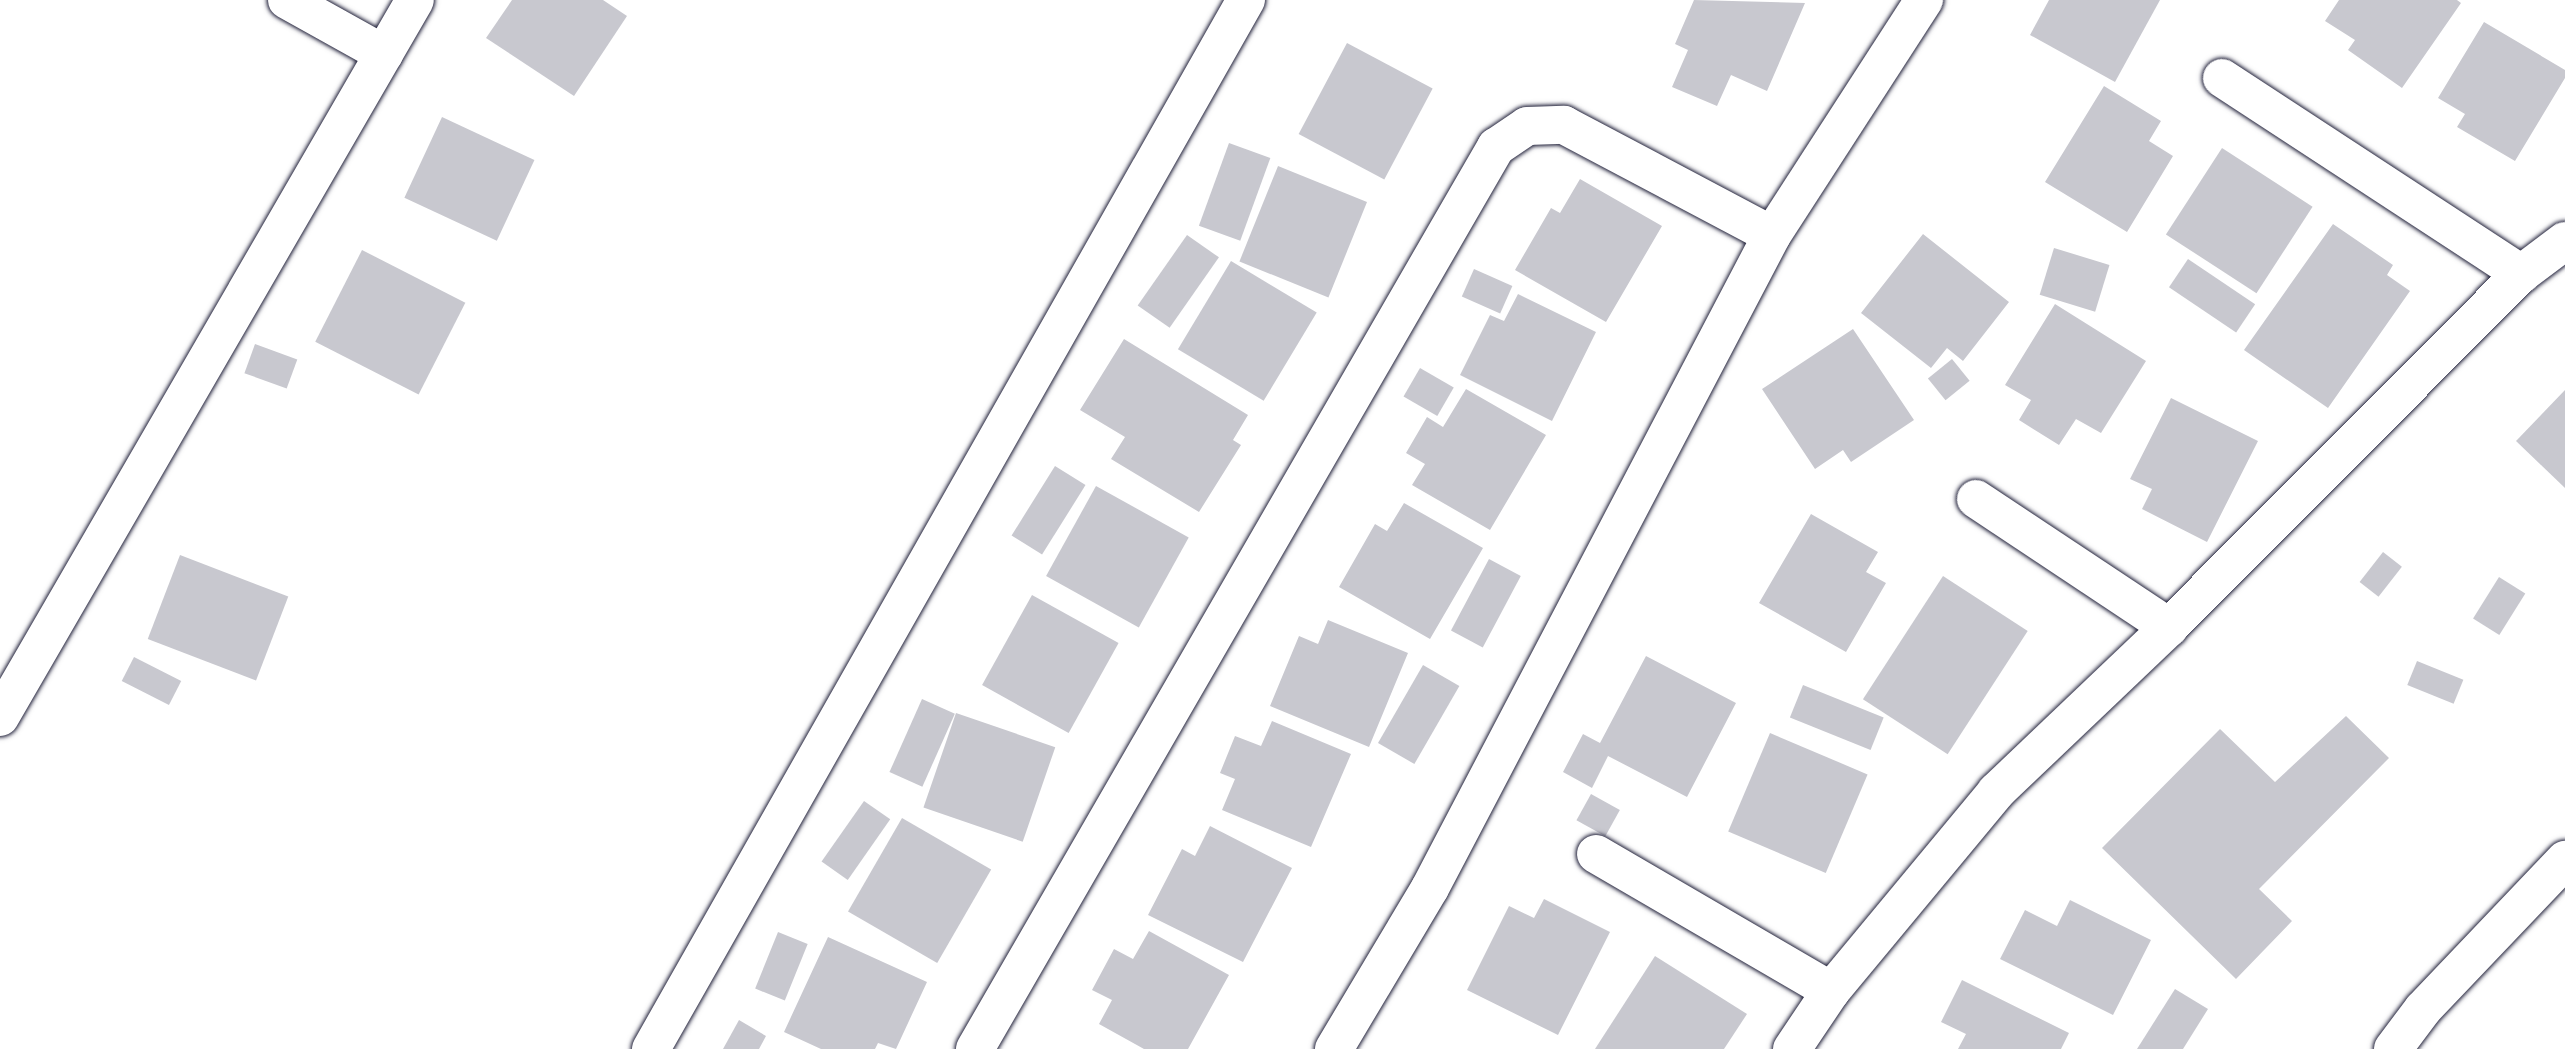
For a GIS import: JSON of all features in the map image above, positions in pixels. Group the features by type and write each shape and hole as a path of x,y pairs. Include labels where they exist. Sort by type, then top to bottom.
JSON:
{"street":[{"path":"288,0 384,54"},
{"path":"0,717 415,0"},
{"path":"651,1049 1246,0"},
{"path":"1334,1049 1430,888 1772,235 1924,0"},
{"path":"2222,78 2521,274"},
{"path":"975,1049 1496,147 1528,126 1564,125 1772,235"},
{"path":"1792,1049 1831,991 1996,792 2169,626 2521,274 2565,240"},
{"path":"1976,499 2169,626"},
{"path":"1596,854 1831,991"},
{"path":"2393,1049 2423,1009 2565,860"}],"building":[{"path":"512,0 603,0 627,16 574,96 486,38"},
{"path":"1694,0 1805,3 1767,91 1731,75 1717,106 1672,87 1688,50 1675,44"},
{"path":"2049,0 2160,0 2115,82 2030,35"},
{"path":"2339,0 2457,0 2461,3 2402,88 2348,50 2355,40 2325,21"},
{"path":"2484,22 2565,70 2565,78 2515,161 2457,127 2465,114 2438,98"},
{"path":"1347,43 1433,89 1384,179 1299,134"},
{"path":"2104,86 2161,121 2149,141 2173,156 2127,232 2045,182"},
{"path":"442,117 534,160 497,241 404,198"},
{"path":"1229,143 1270,158 1240,241 1199,226"},
{"path":"2222,148 2313,207 2256,293 2166,234"},
{"path":"1278,166 1367,202 1328,297 1239,261"},
{"path":"1580,179 1662,226 1606,322 1515,270 1551,208 1560,213"},
{"path":"2333,224 2393,265 2387,275 2410,291 2328,408 2244,350"},
{"path":"1923,234 2009,302 1963,361 1947,348 1931,368 1861,313"},
{"path":"1187,235 1219,257 1170,328 1138,305"},
{"path":"2054,248 2109,265 2095,312 2040,295"},
{"path":"362,250 465,303 419,394 315,342"},
{"path":"2188,259 2255,304 2236,332 2169,287"},
{"path":"1231,261 1317,313 1264,401 1178,349"},
{"path":"1474,269 1512,286 1500,313 1462,296"},
{"path":"1518,294 1596,332 1552,421 1460,375 1490,315 1504,321"},
{"path":"2055,304 2146,361 2101,433 2076,419 2059,445 2019,420 2031,400 2005,385"},
{"path":"1853,329 1914,420 1851,462 1843,450 1815,469 1762,389"},
{"path":"1124,339 1248,415 1233,440 1241,445 1199,512 1111,459 1125,437 1080,410"},
{"path":"255,344 297,359 287,389 244,373"},
{"path":"1952,359 1970,381 1946,400 1928,379"},
{"path":"1420,368 1454,388 1437,416 1404,397"},
{"path":"1466,389 1546,435 1490,530 1412,485 1425,464 1406,453 1427,417 1443,427"},
{"path":"2565,390 2565,488 2516,441"},
{"path":"2171,398 2258,441 2207,542 2142,509 2152,489 2130,479"},
{"path":"1055,466 1086,485 1042,555 1012,536"},
{"path":"1096,486 1189,537 1139,627 1046,576"},
{"path":"1404,503 1483,548 1430,639 1339,587 1375,524 1387,531"},
{"path":"1811,514 1878,552 1866,572 1886,583 1846,652 1759,603"},
{"path":"2383,552 2402,567 2379,597 2360,582"},
{"path":"180,555 288,597 256,681 148,639"},
{"path":"1489,559 1521,576 1483,647 1451,631"},
{"path":"1943,576 2028,631 1948,754 1863,699"},
{"path":"2499,577 2525,593 2499,635 2473,619"},
{"path":"1032,595 1119,643 1069,733 982,685"},
{"path":"1328,620 1408,653 1369,747 1270,706 1299,636 1318,644"},
{"path":"1646,656 1736,703 1687,797 1608,756 1592,788 1563,772 1583,734 1600,743"},
{"path":"134,657 181,681 169,705 122,681"},
{"path":"2417,661 2463,680 2454,704 2407,685"},
{"path":"1423,665 1459,686 1414,764 1378,743"},
{"path":"1803,685 1884,718 1871,750 1790,717"},
{"path":"922,699 955,714 922,787 889,772"},
{"path":"956,713 1055,747 1023,842 923,808"},
{"path":"2346,716 2389,758 2259,889 2292,921 2236,979 2102,848 2220,729 2275,782"},
{"path":"1272,721 1351,754 1311,847 1222,810 1235,779 1220,773 1235,736 1261,746"},
{"path":"1770,733 1868,774 1826,873 1728,831"},
{"path":"1591,794 1620,810 1605,836 1576,820"},
{"path":"864,801 890,819 848,880 822,862"},
{"path":"902,818 991,870 937,963 848,912"},
{"path":"1210,826 1292,868 1243,962 1148,915 1182,849 1195,856"},
{"path":"1544,899 1610,932 1558,1035 1467,990 1509,906 1534,918"},
{"path":"2070,900 2151,940 2113,1015 2000,959 2025,910 2057,926"},
{"path":"1149,931 1229,975 1188,1049 1144,1049 1099,1024 1112,1000 1092,990 1114,949 1133,959"},
{"path":"778,932 808,944 785,1001 755,989"},
{"path":"828,937 927,982 896,1049 878,1043 875,1049 821,1049 784,1032"},
{"path":"1655,956 1747,1014 1724,1049 1595,1049"},
{"path":"1962,980 2069,1033 2061,1049 1958,1049 1966,1034 1941,1022"},
{"path":"2175,989 2208,1009 2183,1049 2137,1049"},
{"path":"739,1020 766,1036 759,1049 723,1049"}]}
